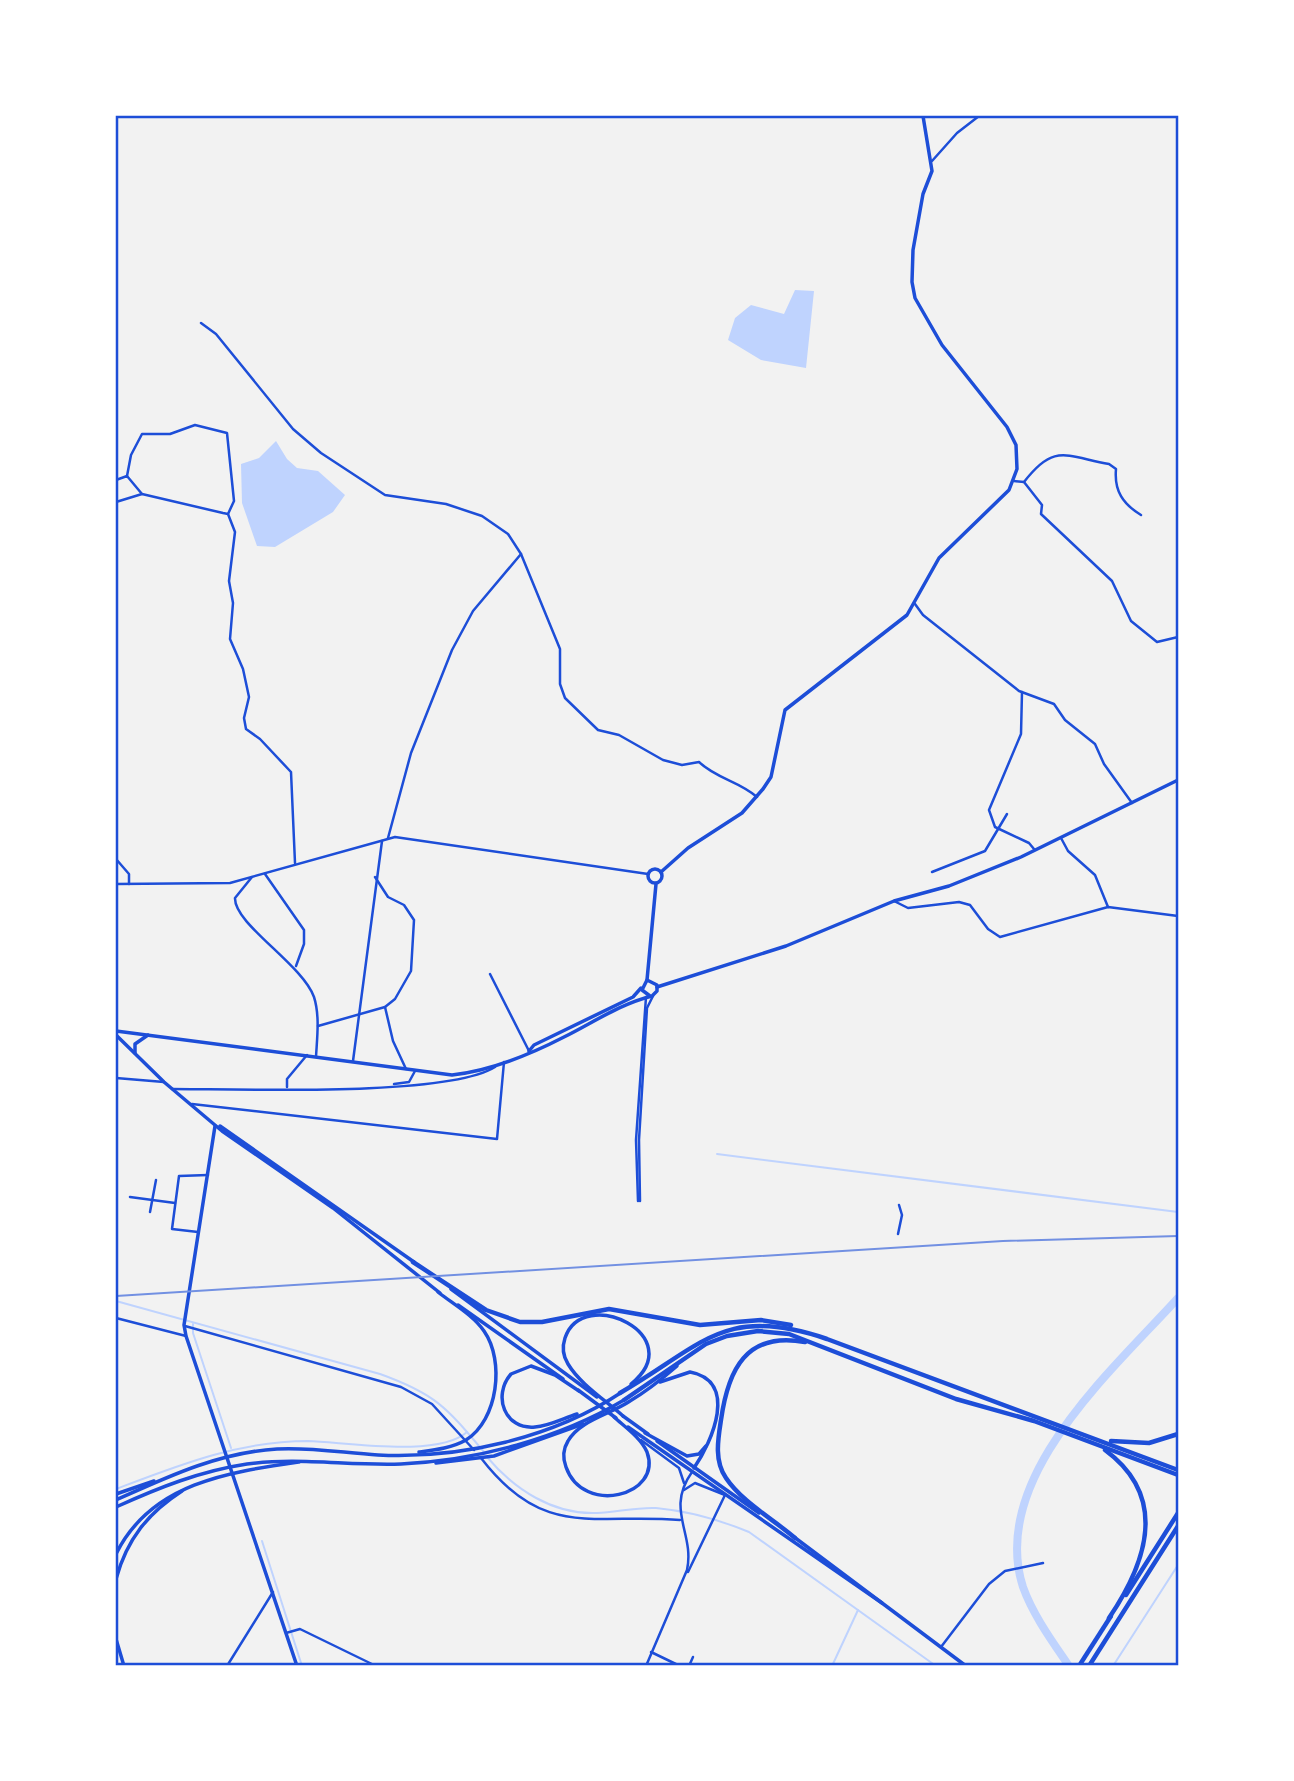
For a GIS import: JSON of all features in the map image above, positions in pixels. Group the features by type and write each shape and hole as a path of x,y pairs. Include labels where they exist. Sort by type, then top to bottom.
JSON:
{"highway":[{"path":"413,1262 486,1310 510,1320 542,1322 610,1309 700,1325 752,1320 779,1322 1048,1423 1071,1435 1096,1441 1178,1473"},
{"path":"620,1393 658,1371 686,1349 714,1333 732,1328 778,1325 827,1339"},
{"path":"626,1401 687,1357 727,1336 758,1331 789,1334 827,1347 949,1397 1075,1429 1096,1441 1129,1473 1142,1495 1147,1517 1140,1556 1109,1618"},
{"path":"795,1538 726,1479 718,1446 725,1392 735,1367 760,1346 791,1340 827,1347"},
{"path":"1096,1441 1140,1443 1178,1434"},
{"path":"1079,1665 1178,1513"},
{"path":"1088,1665 1178,1526"}],"main road":[{"path":"661,872 688,848 742,813 757,797 771,777 785,709 907,615 939,558 1014,481 1019,458 1007,427 942,345 915,298 912,282 913,250 932,161 923,116"},
{"path":"116,1033 465,1074 529,1051 536,1051 608,1012 649,996 657,987 786,946 894,901 949,886 1061,838 1178,780"},
{"path":"656,884 650,882 648,874 654,869 661,872"},
{"path":"529,1051 534,1045 633,997 647,980 656,884 662,878 661,872"},
{"path":"647,980 654,981 657,987"},
{"path":"641,988 649,996"},
{"path":"116,1033 172,1089 333,1208 479,1325 491,1344 494,1385 485,1420 469,1437 453,1445 392,1455"},
{"path":"136,1055 135,1044 148,1035"},
{"path":"216,1124 184,1325 273,1592 290,1632 297,1665"},
{"path":"216,1124 413,1262 725,1495 882,1603"},
{"path":"439,1292 614,1417 795,1538 966,1665"},
{"path":"116,1494 216,1460 248,1453 312,1448 392,1455 456,1452 509,1440 589,1410 620,1393 646,1368 649,1354 644,1338 631,1324 615,1317 595,1315 579,1321 566,1335 565,1359 573,1372 622,1416"},
{"path":"644,1393 687,1357"},
{"path":"579,1391 542,1369 524,1367 506,1380 501,1401 514,1422 534,1427 589,1410"},
{"path":"614,1417 646,1451 646,1473 633,1489 621,1495 596,1496 575,1482 565,1464 564,1454 575,1433 597,1417 674,1375 698,1373 712,1384 718,1401 718,1411 711,1440 693,1470"},
{"path":"645,1433 682,1455 695,1457 706,1447 718,1411"},
{"path":"116,1507 175,1481 245,1464 318,1459 399,1464 456,1460 515,1447 597,1417"},
{"path":"116,1554 144,1516 176,1492 199,1481 217,1475 318,1459"},
{"path":"116,1500 166,1478"},
{"path":"116,1579 120,1561 140,1526 155,1511 199,1481"},
{"path":"116,1639 124,1665"}],"street":[{"path":"932,161 957,133 979,116"},
{"path":"201,323 216,334 293,429 331,459 385,495 446,504 482,516 508,534 521,554 560,649 562,691 589,725 619,735 632,745 663,760 682,765 699,762 711,774 744,787 757,797"},
{"path":"142,494 127,475 131,455 142,434 170,434 195,425 227,433 234,500 228,514 235,532 229,581 233,603 230,639 243,669 247,687 246,729 260,739 291,772 295,863"},
{"path":"1024,482 1040,462 1052,455 1109,464 1116,469 1114,481 1124,504 1141,514"},
{"path":"116,480 127,475"},
{"path":"1014,481 1024,482 1042,505 1041,514 1112,581 1131,621 1157,642 1178,637"},
{"path":"116,502 142,494 228,514"},
{"path":"388,838 411,753 452,650 473,611 521,554"},
{"path":"915,604 923,615 1023,692 1054,704 1065,720 1095,744 1104,764 1133,803"},
{"path":"1023,692 1021,734 989,810 997,829 1030,844 1035,850"},
{"path":"932,872 977,857 994,841 997,829 1007,814"},
{"path":"116,884 223,884 388,838 648,874"},
{"path":"1061,838 1068,851 1095,876 1108,907"},
{"path":"352,1061 382,841"},
{"path":"116,859 130,874 129,884"},
{"path":"265,874 304,930 304,944 296,967"},
{"path":"252,877 235,898 235,906 261,938 296,967 314,997 318,1026 316,1056"},
{"path":"318,1026 385,1007 396,999 411,971 414,920 404,905 388,897 375,877"},
{"path":"894,901 908,908 959,902 970,905 988,929 1000,937 1108,907 1178,916"},
{"path":"489,974 529,1051"},
{"path":"649,996 641,1095 639,1201 636,1140 649,996"},
{"path":"385,1007 393,1041 406,1069"},
{"path":"287,1088 287,1079 307,1055"},
{"path":"172,1089 383,1086 461,1078 489,1070 503,1062"},
{"path":"192,1104 497,1139 503,1062"},
{"path":"383,1086 409,1082 415,1070"},
{"path":"116,1078 164,1082"},
{"path":"198,1233 172,1229 179,1176 208,1175"},
{"path":"150,1212 156,1180"},
{"path":"130,1197 175,1203"},
{"path":"898,1234 902,1215 899,1205"},
{"path":"116,1318 186,1336"},
{"path":"184,1325 401,1387 432,1404 463,1435 507,1487 544,1510 585,1521 680,1520"},
{"path":"625,1427 679,1468 684,1480 679,1504 680,1520 690,1555 679,1591"},
{"path":"681,1493 693,1470"},
{"path":"646,1665 725,1495 695,1483 681,1493"},
{"path":"941,1647 989,1584 1010,1569 1041,1564"},
{"path":"226,1665 273,1592"},
{"path":"290,1632 300,1629 376,1665"},
{"path":"652,1652 680,1665"},
{"path":"689,1665 693,1657"},
{"path":"954,1665 958,1660"}],"water":[{"path":"795,290 814,291 806,368 761,360 728,340 735,318 751,305 784,314"},
{"path":"276,441 287,459 297,468 318,471 345,495 333,512 275,547 257,546 242,503 241,464 259,458"}],"waterway":[{"path":"717,1154 1178,1212"},
{"path":"1069,1666 1037,1618 1023,1587 1017,1546 1023,1506 1040,1466 1063,1428 1122,1358 1178,1298"},
{"path":"116,1301 399,1381 428,1396 450,1413 484,1452"},
{"path":"193,1324 193,1333 231,1448"},
{"path":"116,1489 186,1463 258,1445 308,1441 414,1447 453,1440 467,1432"},
{"path":"487,1457 509,1480 522,1489 565,1510 597,1513 642,1508 668,1509 704,1517 749,1532 936,1666"},
{"path":"262,1541 302,1666"},
{"path":"1113,1666 1178,1565"},
{"path":"832,1666 858,1610"}],"railway":[{"path":"116,1296 1003,1241 1178,1236"}]}
